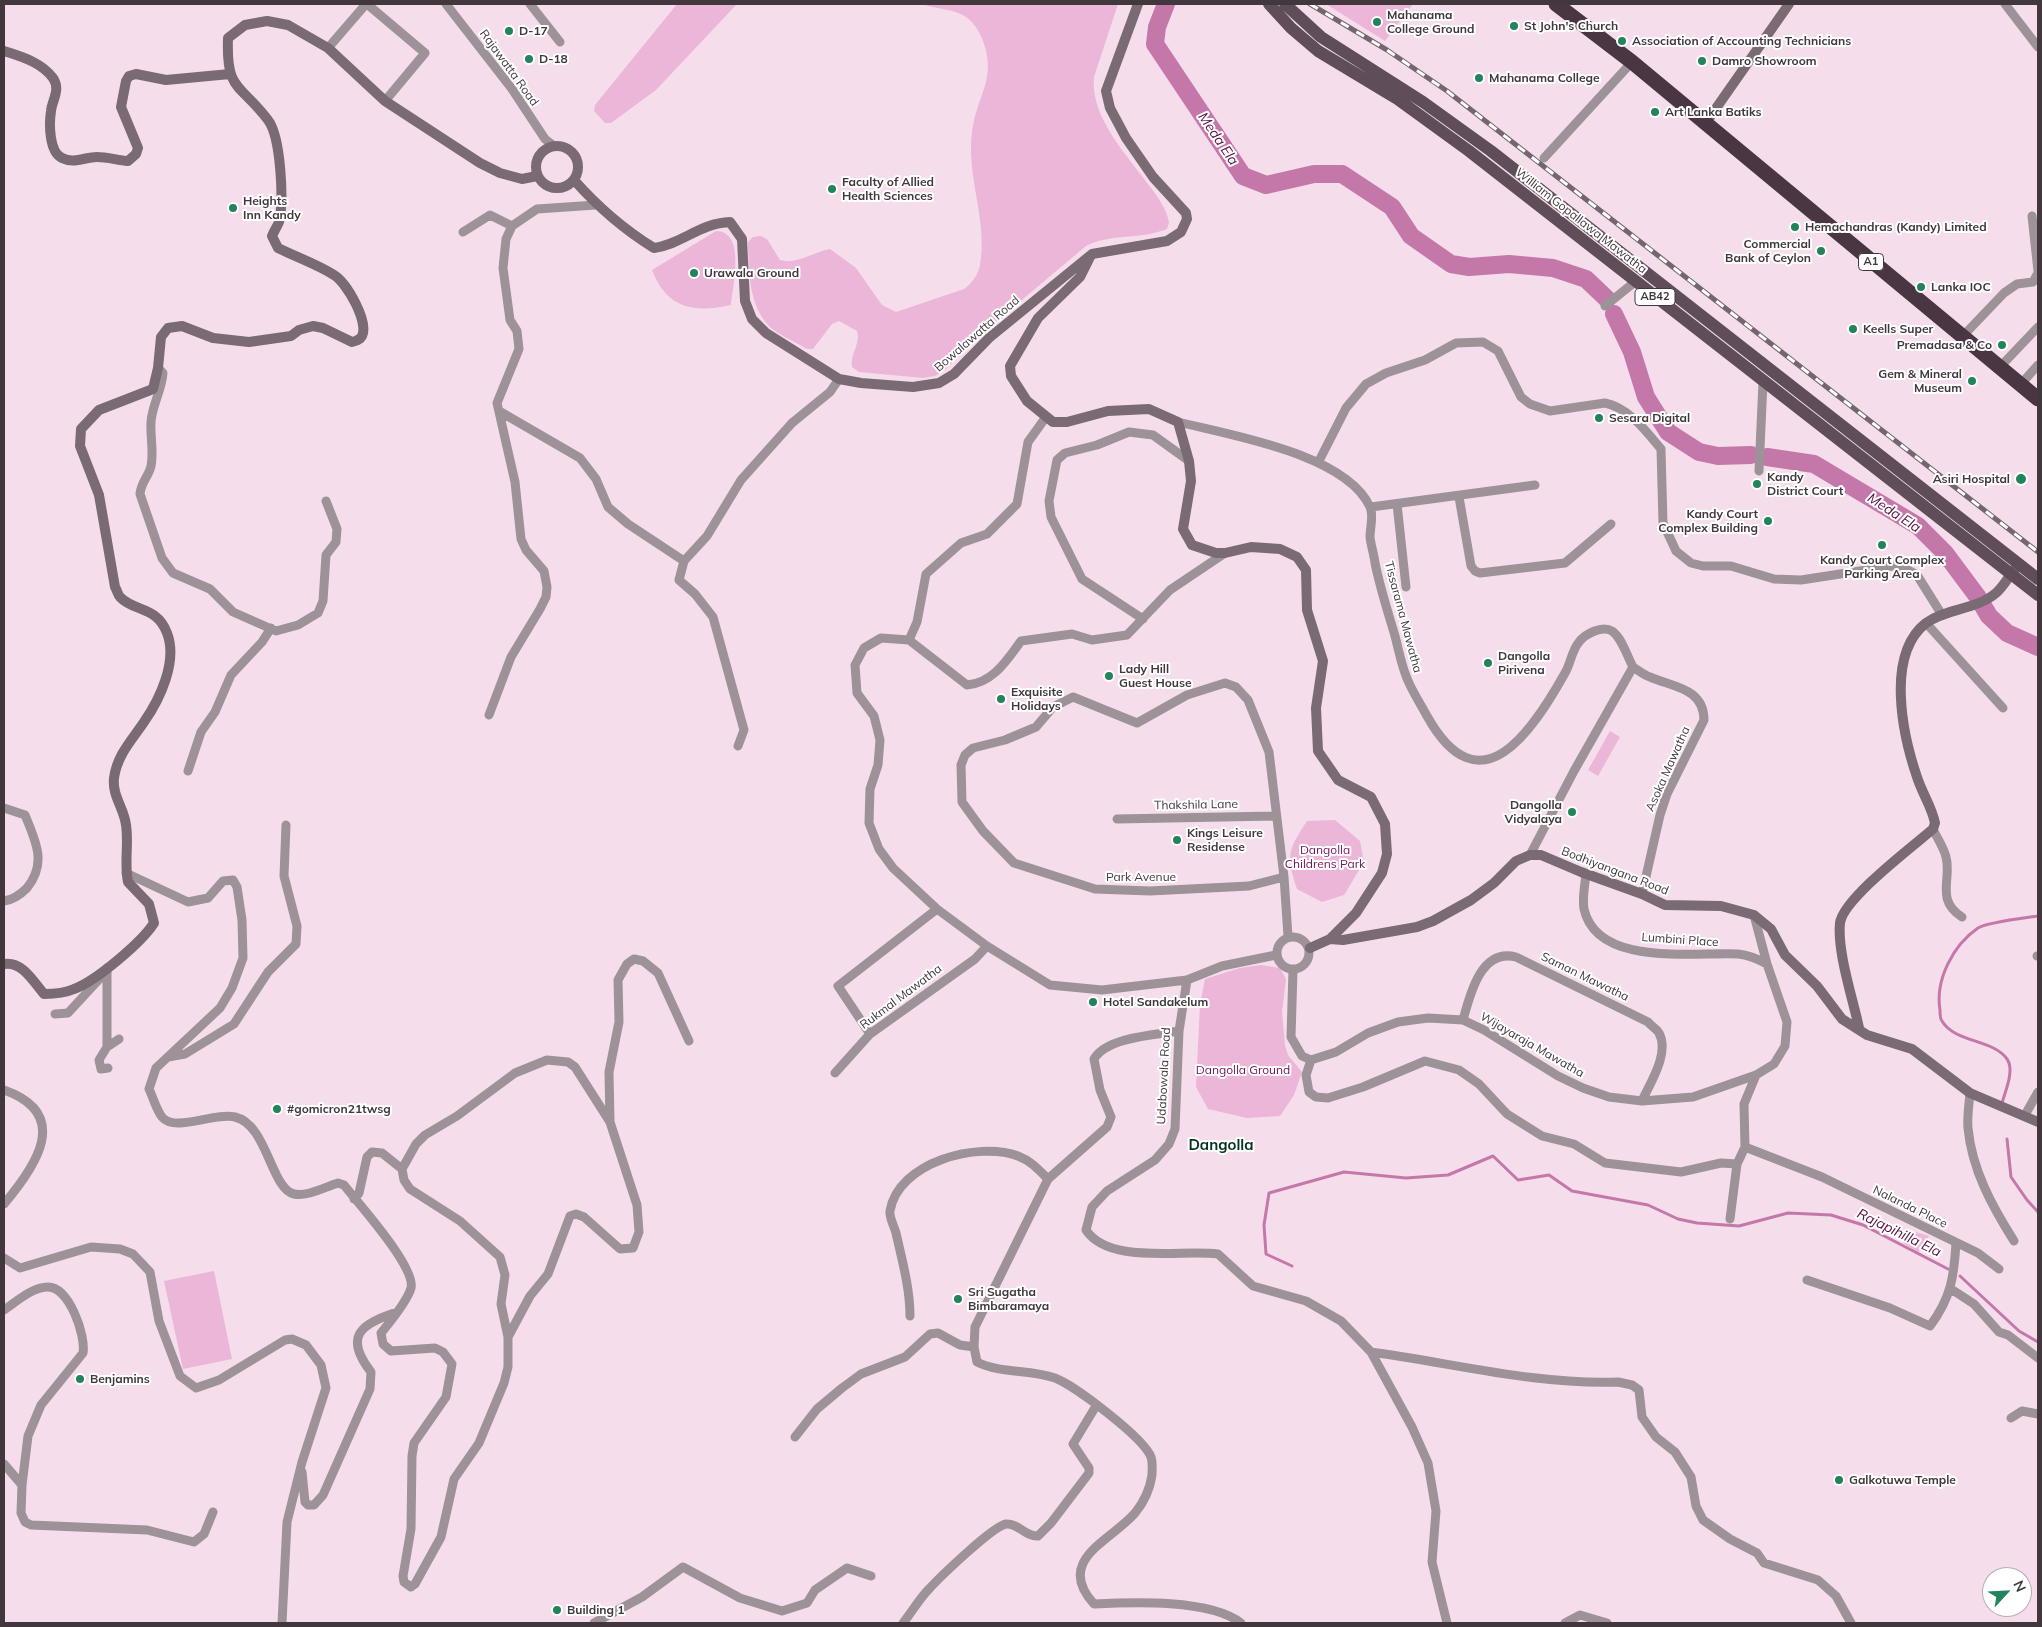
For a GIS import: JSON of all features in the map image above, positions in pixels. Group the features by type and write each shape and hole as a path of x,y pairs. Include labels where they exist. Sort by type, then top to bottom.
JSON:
{"highway":[{"name":"A1","path":"1556,4 1632,62 2038,399"}],"main road":[{"name":"William Gopallawa Mawatha","path":"1270,4 1301,38 1396,98 1469,151 1763,382 2015,569 2038,579"},
{"name":"William Gopallawa Mawatha","path":"1285,4 1321,37 1423,102 1491,151 2015,569 2038,595"}],"street":[{"path":"328,48 367,4 425,53 385,101"},
{"name":"Rajawatta Road","path":"446,4 512,89 544,139 554,146"},
{"path":"530,4 560,42"},
{"path":"1138,4 1106,91 1110,108 1126,138 1153,177 1186,214 1187,219 1181,232 1167,241 1092,254 1080,277 1038,318 1010,366 1011,376 1026,401 1053,422 1067,422 1108,411 1149,409 1178,422 1297,453 1319,461 1354,486 1370,507 1459,497 1536,485"},
{"path":"1705,124 1790,4"},
{"path":"2005,4 2038,47"},
{"path":"55,1014 68,1013 107,969 148,933 154,923 149,904 128,882 126,873 126,825 114,791 114,777 123,750 145,721 164,685 170,654 168,634 162,622 152,613 120,598 115,587 99,495 80,446 80,428 100,410 152,389 158,368 161,336 168,328 182,326 213,338 249,342 291,336 299,330 313,326 323,328 352,342 360,339 363,334 362,320 356,306 345,286 335,275 278,248 272,236 279,221 281,191 277,137 269,120 236,88 227,61 228,38 245,25 267,21 288,24 328,48 385,101 480,163 522,179 537,176"},
{"path":"4,50 42,66 54,80 57,88 51,111 51,135 54,149 61,158 73,161 96,157 128,161 136,154 138,148 121,107 126,81 129,76 136,74 166,80 230,74"},
{"path":"1544,158 1632,62"},
{"path":"554,146 570,150 578,162 574,180 569,185 554,189 547,186 537,176 538,157 554,146"},
{"name":"Bowalawatta Road","path":"574,180 596,205 630,233 654,248 665,247 715,223 730,222 742,239 745,301 752,319 766,333 839,378 861,384 912,387 939,383 954,374 989,338 1092,254"},
{"path":"489,715 511,657 540,609 546,597 547,587 544,571 526,550 521,539 515,482 497,403 519,349 518,331 510,320 503,268 506,239 512,226 537,210 596,205"},
{"path":"464,232 490,215 512,226"},
{"path":"1962,337 2004,293 2017,284 2033,282 2038,272 2032,216"},
{"path":"1605,306 1636,281"},
{"path":"2000,367 2038,326"},
{"path":"1319,461 1346,408 1366,384 1386,373 1425,360 1456,343 1483,342 1498,351 1521,397 1530,404 1550,411 1606,403 1614,404 1635,420 1661,448 1663,523 1676,551 1691,563 1703,566 1731,566 1774,579 1800,580 1899,565 1917,575 1942,615"},
{"path":"2020,384 2038,365"},
{"path":"158,368 163,373 151,422 151,467 141,484 140,494 162,558 173,573 210,589 233,612 276,631 298,625 318,613 323,601 326,555 336,542 337,528 326,501"},
{"path":"738,746 744,730 713,617 695,594 679,580 684,561 707,536 741,480 792,423 830,392 839,378"},
{"path":"1759,471 1763,382"},
{"path":"499,411 580,458 596,479 608,507 628,524 684,561"},
{"path":"909,640 916,622 926,574 962,543 988,534 1017,504 1028,442 1046,417"},
{"path":"1178,422 1189,461 1190,481 1183,529 1192,544 1216,553 1225,553 1251,547 1280,549 1297,557 1306,570 1307,610 1323,661 1316,708 1318,751 1338,780 1371,797 1386,824 1387,854 1382,874 1356,913 1330,939 1310,948"},
{"path":"1143,618 1082,579 1051,517 1049,501 1057,460 1065,453 1098,445 1129,432 1153,435 1189,461"},
{"path":"1459,497 1471,566 1475,571 1480,572 1565,563 1611,524"},
{"path":"1396,504 1406,588"},
{"name":"Tissarama Mawatha","path":"1370,507 1370,536 1377,571 1408,682 1442,741 1457,754 1484,762 1500,757 1528,731 1553,694 1567,670 1570,657 1584,637 1602,629 1611,631 1618,637 1633,667"},
{"path":"1225,553 1170,590 1127,635 1092,640 1072,634 1021,641 996,672 978,684 967,685 909,640 881,638 864,648 855,665 857,693 874,716 880,740 878,766 870,788 869,823 879,850 893,868 936,909 988,946 1050,985 1102,990 1187,980 1222,966 1276,955"},
{"path":"1859,1028 1842,948 1840,923 1844,912 1856,896 1933,829 1935,823 1917,778 1901,716 1902,675 1908,649 1916,634 1926,623 1942,615 1974,605 1996,593 2015,569"},
{"path":"1926,623 2003,708"},
{"path":"188,771 201,732 216,712 231,675 262,642 271,628"},
{"path":"1330,939 1343,940 1417,927 1433,921 1471,900 1494,884 1516,861 1530,855 1574,771 1633,667"},
{"name":"Asoka Mawatha","path":"1633,667 1651,678 1678,686 1695,696 1704,712 1704,720 1667,794 1660,814 1642,894"},
{"name":"Park Avenue","path":"1225,683 1236,687 1248,700 1270,752 1275,816 1284,877 1249,886 1150,891 1095,889 1014,863 983,831 962,802 961,765 966,755 973,748 1005,740 1036,727 1053,707 1074,697 1137,722 1187,695 1225,683"},
{"path":"4,808 25,815 39,856 36,876 22,892 10,900 4,901"},
{"name":"Thakshila Lane","path":"1117,819 1275,816"},
{"path":"168,1057 185,1054 234,1024 268,972 296,944 297,926 284,876 286,826"},
{"path":"1933,829 1947,858 1945,894 1956,913 1962,917"},
{"name":"Bodhiyangana Road","path":"1530,855 1541,856 1642,894 1665,905 1721,906 1754,915 1772,929 1785,955 1817,986 1842,1019 1859,1028 1867,1035 1912,1049 1970,1094 2025,1115 2038,1122"},
{"path":"126,873 188,902 208,898 223,882 233,880 237,887 242,920 242,958 232,988 220,1008 156,1068 149,1088 160,1115 166,1122 175,1124 212,1116 236,1117 246,1122 262,1143 284,1188 292,1194 303,1194 338,1183 344,1185 398,1254 410,1275 411,1288 397,1312 381,1333 383,1344 391,1351 435,1348 443,1352 452,1364 446,1397 414,1444 412,1456 411,1529 403,1576 404,1582 411,1587 415,1584 441,1537 454,1479 479,1443 504,1383 508,1367 508,1337 501,1304 505,1275 500,1257 460,1222 410,1189 404,1180 402,1169 416,1144 425,1134 457,1116 514,1074 547,1060 568,1062 575,1067 610,1122 637,1205 640,1232 637,1242 632,1248 620,1249 584,1217 576,1214 570,1216 548,1274 530,1296 508,1337"},
{"name":"Lumbini Place","path":"1586,874 1583,906 1586,918 1592,928 1603,939 1645,952 1706,956 1739,954 1766,964"},
{"path":"1284,877 1288,936"},
{"path":"870,1034 838,986 936,909"},
{"name":"Wijayaraja Mawatha","path":"1311,1060 1336,1052 1368,1033 1398,1022 1428,1018 1463,1020 1484,1030 1558,1076 1583,1088 1609,1097 1642,1101 1693,1097 1756,1075 1774,1064 1785,1046 1787,1022 1766,964 1754,915"},
{"path":"1288,936 1303,939 1310,948 1307,963 1293,970"},
{"path":"1288,936 1279,944 1276,955 1280,964 1293,970"},
{"name":"Rukmal Mawatha","path":"835,1073 870,1034 975,959 988,946"},
{"name":"Saman Mawatha","path":"1463,1020 1481,970 1495,958 1505,954 1516,957 1648,1022 1659,1032 1663,1044 1659,1063 1642,1101"},
{"path":"610,1122 609,1072 619,1022 618,980 627,964 634,959 643,961 658,973 689,1041"},
{"path":"4,964 12,963 20,967 44,994 56,994 76,988 107,969"},
{"path":"107,969 107,1048"},
{"path":"1293,970 1292,1037 1302,1056 1311,1060 1306,1075 1309,1092 1316,1097 1328,1098 1363,1087 1425,1062 1459,1070 1479,1084 1507,1114 1542,1136 1574,1144 1604,1162 1681,1172 1721,1163 1737,1164"},
{"name":"Udabowala Road","path":"1187,980 1178,1031 1175,1129 1168,1144 1155,1160 1107,1191 1092,1207 1086,1230 1092,1238 1117,1249 1150,1254 1218,1254 1253,1286 1306,1301 1341,1321 1371,1352"},
{"path":"1178,1031 1137,1038 1099,1051 1094,1059 1100,1090 1111,1117 1107,1127 1048,1179 975,1327 974,1348 977,1362 990,1368 1055,1378 1130,1431 1150,1454 1153,1464 1151,1484 1144,1500 1134,1514 1091,1550 1084,1564 1080,1577 1086,1594 1094,1604 1131,1602 1190,1606 1232,1616 1241,1623"},
{"path":"108,1068 101,1069 98,1060 107,1048 119,1039"},
{"path":"1730,1219 1737,1164 1745,1147 1744,1104 1756,1075"},
{"path":"4,1090 22,1097 38,1112 41,1122 40,1148 28,1176 4,1204"},
{"path":"2025,1115 2038,1092"},
{"path":"1970,1094 1968,1128 1980,1176 1989,1200 2014,1241"},
{"name":"Nalanda Place","path":"1745,1147 1822,1177 1956,1243 1951,1289 1941,1312 1930,1326 1890,1308 1807,1280"},
{"path":"910,1316 910,1297 890,1212 901,1186 932,1162 972,1152 999,1151 1017,1156 1033,1163 1048,1179"},
{"path":"354,1198 359,1193 368,1157 372,1152 382,1153 402,1169"},
{"path":"1956,1243 1978,1253 1999,1269"},
{"path":"4,1258 20,1268 91,1247 120,1249 132,1254 150,1272 159,1321 180,1376 196,1388 219,1380 284,1340 292,1339 306,1345 321,1366 326,1388 302,1462 287,1522 282,1623"},
{"path":"4,1310 38,1288 49,1287 58,1290 71,1307 81,1328 84,1344 83,1353 41,1405 28,1436 22,1485 21,1513 25,1522 31,1525 148,1530 194,1542 204,1534 213,1512"},
{"path":"1951,1289 1974,1304 1999,1332 2008,1334 2038,1358"},
{"path":"302,1462 305,1502 308,1506 314,1505 323,1495 370,1389 371,1372 360,1357 357,1347 361,1330 372,1320 397,1312"},
{"path":"795,1437 817,1409 860,1374 905,1357 930,1334 938,1333 960,1345 974,1348"},
{"path":"1371,1352 1412,1427 1428,1463 1436,1511 1432,1562 1447,1623"},
{"path":"1371,1352 1427,1359 1506,1374 1618,1382 1632,1385 1639,1390 1642,1417 1656,1437 1675,1452 1691,1477 1696,1506 1703,1520 1730,1540 1757,1553 1764,1562 1818,1580 1836,1596 1850,1623"},
{"path":"903,1623 928,1590 984,1539 1004,1524 1012,1525 1032,1537 1038,1536 1051,1523 1089,1473 1089,1468 1073,1444 1096,1406"},
{"path":"2011,1418 2022,1411 2038,1414"},
{"path":"4,1464 22,1485"},
{"path":"594,1623 642,1597 683,1567 740,1598 782,1612 807,1603 815,1590 847,1568 871,1576"},
{"path":"1565,1623 1580,1615 1607,1623"}],"green space":[{"path":"677,4 737,4 656,90 611,123 605,123 594,111 595,105"},
{"path":"921,4 1118,4 1094,77 1094,92 1104,122 1112,136 1159,200 1169,222 1167,229 1157,232 1106,239 1086,246 979,336 946,369 935,376 923,378 859,372 852,367 852,358 858,340 857,331 839,321 832,324 813,349 807,349 770,327 757,309 751,287 748,242 753,237 761,236 767,239 780,260 786,261 799,260 830,249 856,268 882,305 896,312 964,289 970,284 978,272 982,248 971,149 975,118 987,75 986,51 981,36 970,20 956,12"},
{"name":"Mahanama College Ground","path":"1326,4 1413,4 1385,41"},
{"name":"Urawala Ground","path":"716,231 725,233 731,240 734,249 736,261 731,305 694,308 683,305 665,293 652,270"},
{"path":"1610,731 1620,737 1598,776 1588,770"},
{"name":"Dangolla Childrens Park","path":"1335,820 1360,841 1364,862 1344,895 1322,902 1297,889 1291,868 1291,853 1296,839 1307,821"},
{"name":"Dangolla Ground","path":"1261,965 1280,968 1286,979 1282,1012 1285,1045 1288,1055 1302,1072 1294,1095 1280,1116 1247,1118 1208,1109 1196,1087 1200,1004 1205,979 1240,968"},
{"path":"1909,1230 1929,1236 1918,1253 1903,1243"},
{"path":"214,1271 232,1359 183,1369 164,1281"}],"waterway":[{"name":"Meda Ela","path":"1166,4 1157,27 1155,44 1243,176 1266,185 1314,174 1342,174 1392,207 1411,236 1451,264 1469,267 1509,264 1553,268 1586,279 1607,299"},
{"name":"Meda Ela","path":"1614,314 1632,352 1646,397 1668,432 1699,452 1718,456 1751,455"},
{"name":"Meda Ela","path":"1767,457 1814,464 1918,526 1945,553 1977,596 1989,616 2007,633 2038,647"},
{"name":"Rajapihilla Ela","path":"2002,1103 2010,1075 2007,1059 1993,1048 1948,1028 1940,1018 1940,987 1943,975 1954,954 1969,935 1978,928 1998,922 2038,916"},
{"name":"Rajapihilla Ela","path":"2007,1139 2011,1177 2038,1212"},
{"name":"Rajapihilla Ela","path":"1292,1266 1266,1254 1264,1225 1269,1193 1344,1172 1406,1178 1448,1175 1493,1156 1518,1180 1549,1175 1572,1191 1648,1205 1678,1219 1697,1223 1739,1226 1788,1213 1831,1215 1863,1225 1948,1269"},
{"name":"Rajapihilla Ela","path":"1960,1276 2019,1331 2038,1342"}],"railway":[{"path":"1310,4 1387,50 1447,91 2038,552"}],"place":[{"name":"Mahanama College Ground","path":"1377,22"},
{"name":"St John's Church","path":"1514,26"},
{"name":"D-17","path":"509,31"},
{"name":"Association of Accounting Technicians","path":"1622,41"},
{"name":"D-18","path":"529,59"},
{"name":"Damro Showroom","path":"1702,61"},
{"name":"Mahanama College","path":"1479,78"},
{"name":"Art Lanka Batiks","path":"1655,112"},
{"name":"Faculty of Allied Health Sciences","path":"832,189"},
{"name":"Heights Inn Kandy","path":"233,208"},
{"name":"Hemachandras (Kandy) Limited","path":"1795,227"},
{"name":"Commercial Bank of Ceylon","path":"1821,251"},
{"name":"Urawala Ground","path":"694,273"},
{"name":"Lanka IOC","path":"1921,287"},
{"name":"Keells Super","path":"1853,329"},
{"name":"Premadasa & Co","path":"2002,345"},
{"name":"Gem & Mineral Museum","path":"1972,381"},
{"name":"Sesara Digital","path":"1599,418"},
{"name":"Asiri Hospital","path":"2021,479"},
{"name":"Kandy District Court","path":"1757,484"},
{"name":"Kandy Court Complex Building","path":"1768,521"},
{"name":"Kandy Court Complex Parking Area","path":"1882,545"},
{"name":"Dangolla Pirivena","path":"1488,663"},
{"name":"Lady Hill Guest House","path":"1109,676"},
{"name":"Exquisite Holidays","path":"1001,699"},
{"name":"Dangolla Vidyalaya","path":"1572,812"},
{"name":"Kings Leisure Residense","path":"1177,840"},
{"name":"Hotel Sandakelum","path":"1093,1002"},
{"name":"#gomicron21twsg","path":"277,1109"},
{"name":"Sri Sugatha Bimbaramaya","path":"958,1299"},
{"name":"Benjamins","path":"80,1379"},
{"name":"Galkotuwa Temple","path":"1839,1480"},
{"name":"Building 1","path":"557,1610"}],"district":[{"name":"Dangolla","path":"1221,1145"}]}
